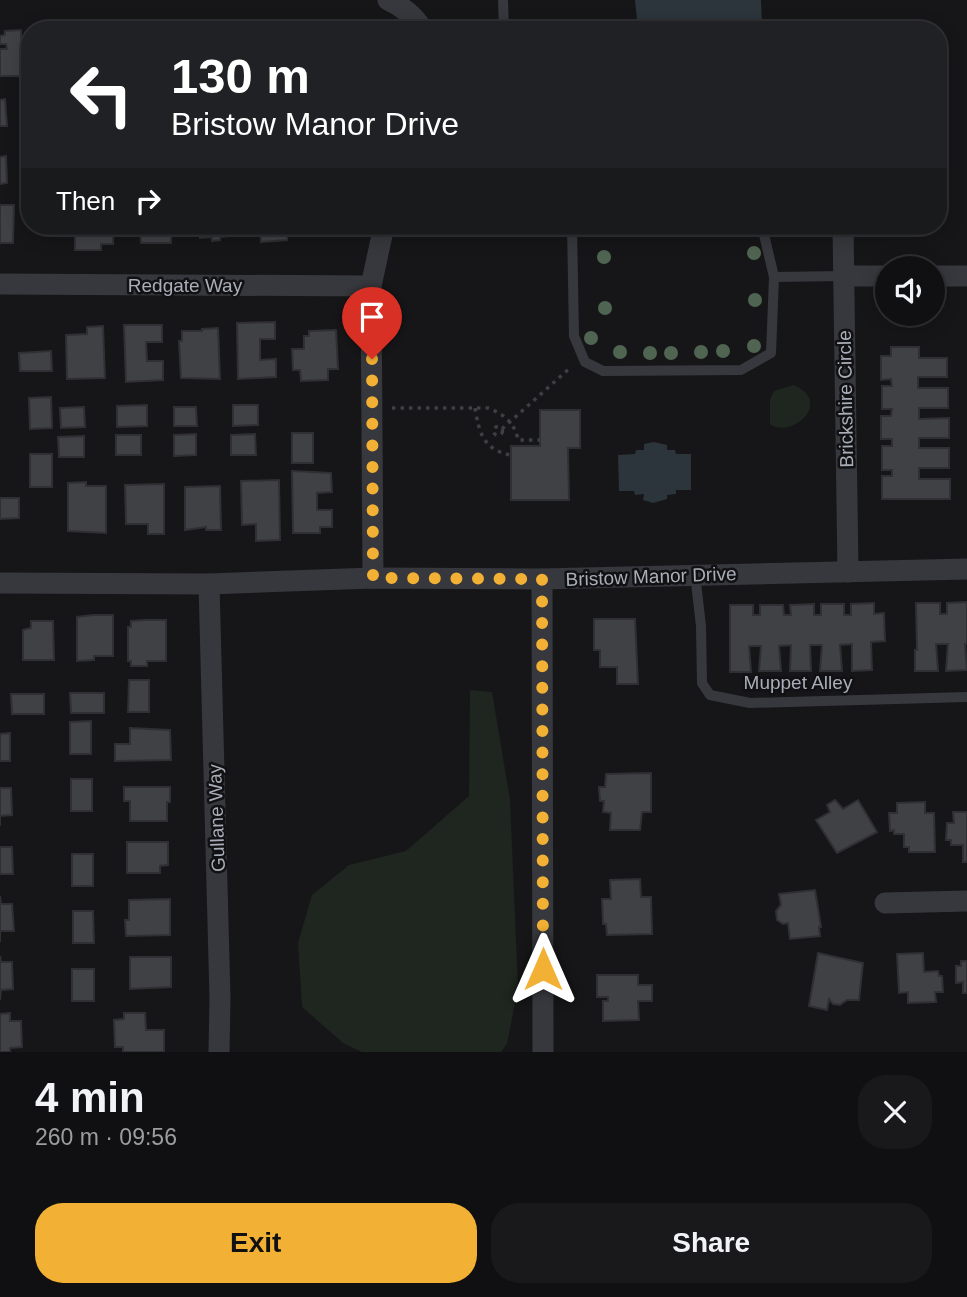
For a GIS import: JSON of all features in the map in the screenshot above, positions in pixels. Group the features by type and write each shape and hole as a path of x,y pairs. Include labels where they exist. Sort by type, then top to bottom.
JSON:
{"street":[{"path":"388,0 418,21"},
{"path":"373,578 371,286 382,235"},
{"name":"Brickshire Circle","path":"843,235 848,572"},
{"path":"844,276 875,276"},
{"path":"945,276 967,276"},
{"name":"Redgate Way","path":"0,284 371,286"},
{"name":"Bristow Manor Drive","path":"0,583 209,584 373,578 542,579 967,569"},
{"path":"542,579 544,1052"},
{"name":"Gullane Way","path":"209,584 220,998 219,1052"},
{"path":"885,903 967,901"}],"lane":[{"path":"503,0 504,21"},
{"path":"572,235 574,336 585,362 603,371 741,370 771,353 774,277 764,235"},
{"path":"774,277 844,276"},
{"name":"Muppet Alley","path":"695,574 701,626 702,683 710,695 750,703 967,697"}],"path":[{"path":"486,442 495,435 501,435 502,429 509,421 583,357"},
{"path":"372,408 488,408 509,421 516,429 518,440 540,440"},
{"path":"475,408 480,436 496,451 511,455"}],"shaded area":[{"path":"635,0 761,0 762,21 637,21"},
{"path":"793,385 805,392 810,401 809,409 805,417 797,423 778,428 770,424 770,400 774,391"},
{"path":"654,442 667,445 667,450 675,450 676,454 691,454 691,490 676,490 676,494 667,495 667,499 653,503 643,500 644,494 619,491 618,455 635,454 636,450 644,450 644,444"},
{"path":"470,690 492,692 510,800 518,988 507,1044 501,1052 362,1052 343,1043 302,1007 298,943 312,895 349,865 406,851 469,796"}],"building":[{"path":"21,30 21,76 0,76 0,49 7,49 6,44 0,44 0,36 5,35 5,31"},
{"path":"5,99 7,126 0,126 0,100"},
{"path":"6,156 7,183 0,184 0,157"},
{"path":"0,205 14,205 13,243 0,243"},
{"path":"75,235 113,235 113,244 101,244 101,250 75,250"},
{"path":"141,235 171,235 171,243 141,243"},
{"path":"200,235 230,236 212,241 212,237 200,238"},
{"path":"261,235 287,235 287,240 261,242"},
{"path":"275,322 275,339 260,339 260,360 276,359 276,377 238,379 237,323"},
{"path":"124,325 162,325 162,342 146,342 147,361 163,361 163,380 126,382"},
{"path":"103,326 105,378 67,379 66,335 87,334 87,327"},
{"path":"218,328 220,379 181,378 179,341 182,341 182,331"},
{"path":"336,330 338,369 328,369 328,380 301,381 300,370 293,370 292,349 304,349 304,336 309,336 309,331"},
{"path":"891,347 919,347 919,358 947,358 947,377 918,377 918,388 948,388 948,408 919,408 919,419 949,418 949,438 919,438 919,448 949,448 949,468 919,468 919,479 950,479 950,499 882,499 882,476 892,476 892,470 882,470 882,446 892,446 892,439 881,439 881,416 891,416 892,409 882,409 882,386 892,386 891,379 881,380 881,356 891,356"},
{"path":"51,351 52,371 20,371 19,353"},
{"path":"51,397 52,428 30,429 29,398"},
{"path":"147,405 147,426 117,427 117,406"},
{"path":"233,405 258,405 258,425 233,426"},
{"path":"84,407 85,427 61,428 60,408"},
{"path":"174,407 196,407 197,426 174,426"},
{"path":"540,410 580,410 580,448 568,448 569,500 511,500 511,446 540,446"},
{"path":"292,433 313,433 313,463 292,463"},
{"path":"196,434 196,455 174,456 174,435"},
{"path":"255,434 256,455 231,455 231,435"},
{"path":"116,435 141,435 141,455 116,455"},
{"path":"84,436 84,457 59,457 58,437"},
{"path":"30,454 52,454 52,487 30,487"},
{"path":"292,471 331,473 332,492 317,493 317,510 332,510 332,527 320,527 320,533 293,533"},
{"path":"279,480 280,540 256,541 256,524 242,525 241,481"},
{"path":"86,482 86,486 106,486 106,533 68,531 68,483"},
{"path":"164,484 164,534 148,534 148,524 126,524 125,485"},
{"path":"220,486 221,530 206,530 206,527 185,530 185,487"},
{"path":"0,498 19,498 19,518 0,519"},
{"path":"967,602 967,670 946,671 948,644 936,644 938,671 915,671 916,603 940,603 940,614 947,614 947,603"},
{"path":"874,603 874,614 884,613 885,641 871,642 872,670 852,671 852,644 840,645 842,671 820,671 822,645 810,645 811,671 790,671 791,645 779,646 781,671 759,671 761,646 749,646 751,672 730,672 730,605 753,605 753,615 760,615 760,605 783,605 784,615 791,615 790,605 814,604 814,615 821,615 821,604 844,604 844,615 851,615 851,604"},
{"path":"113,615 113,656 94,656 94,660 77,661 77,617"},
{"path":"594,619 635,619 638,684 617,684 617,667 600,667 600,650 594,650"},
{"path":"166,620 166,661 147,661 147,666 131,666 131,661 128,661 128,627 131,627 131,621"},
{"path":"31,621 53,621 54,660 23,660 23,630 31,628"},
{"path":"129,680 149,680 149,712 128,712"},
{"path":"70,693 104,693 104,713 71,713"},
{"path":"11,694 44,694 44,714 12,714"},
{"path":"91,721 91,754 70,754 70,722"},
{"path":"130,728 170,730 171,760 115,761 115,744 130,744"},
{"path":"10,733 10,761 0,761 0,734"},
{"path":"651,773 651,812 642,812 640,830 610,830 611,813 603,812 604,801 600,801 599,787 605,787 606,774"},
{"path":"71,779 92,779 92,811 71,811"},
{"path":"124,787 170,787 167,821 130,821 130,801 124,801"},
{"path":"0,788 11,788 12,815 0,816"},
{"path":"835,800 843,809 858,800 877,832 837,853 816,820 830,812 827,805"},
{"path":"925,802 925,813 934,813 935,852 909,852 909,847 904,847 904,834 890,831 889,813 897,813 897,803"},
{"path":"953,812 967,812 967,862 963,862 963,845 951,845 951,840 946,840 947,823 954,823"},
{"path":"127,842 168,842 168,865 160,866 160,873 127,873"},
{"path":"0,847 12,847 13,874 0,874"},
{"path":"72,854 93,854 93,886 72,886"},
{"path":"640,879 641,897 651,897 652,934 607,935 606,924 603,924 602,899 611,899 610,880"},
{"path":"815,890 820,936 790,939 788,923 783,924 777,920 776,911 781,905 779,894"},
{"path":"0,896 1,904 12,904 14,931 0,931"},
{"path":"170,899 170,935 126,936 125,920 129,920 129,900"},
{"path":"73,911 93,911 94,943 73,943"},
{"path":"818,953 863,963 859,1000 847,1000 840,1005 833,1004 829,999 827,1010 809,1006"},
{"path":"923,953 924,972 938,971 939,976 942,976 943,992 935,992 936,1002 908,1003 908,992 899,993 897,954"},
{"path":"0,956 1,962 12,962 13,989 1,990 0,1000"},
{"path":"130,957 171,957 171,987 130,989"},
{"path":"961,961 967,961 967,993 963,993 963,982 956,983 956,966 961,966"},
{"path":"72,969 94,969 94,1001 72,1001"},
{"path":"597,975 638,975 638,985 652,985 652,1001 638,1001 639,1020 603,1021 603,1001 608,1001 608,997 597,997"},
{"path":"10,1013 10,1021 21,1021 22,1047 10,1048 10,1052 0,1052 0,1014"},
{"path":"124,1013 145,1013 146,1030 164,1030 164,1052 123,1052 123,1047 115,1047 114,1020 124,1019"}],"route":[{"path":"372,359 373,578 542,579 543,969"}]}
